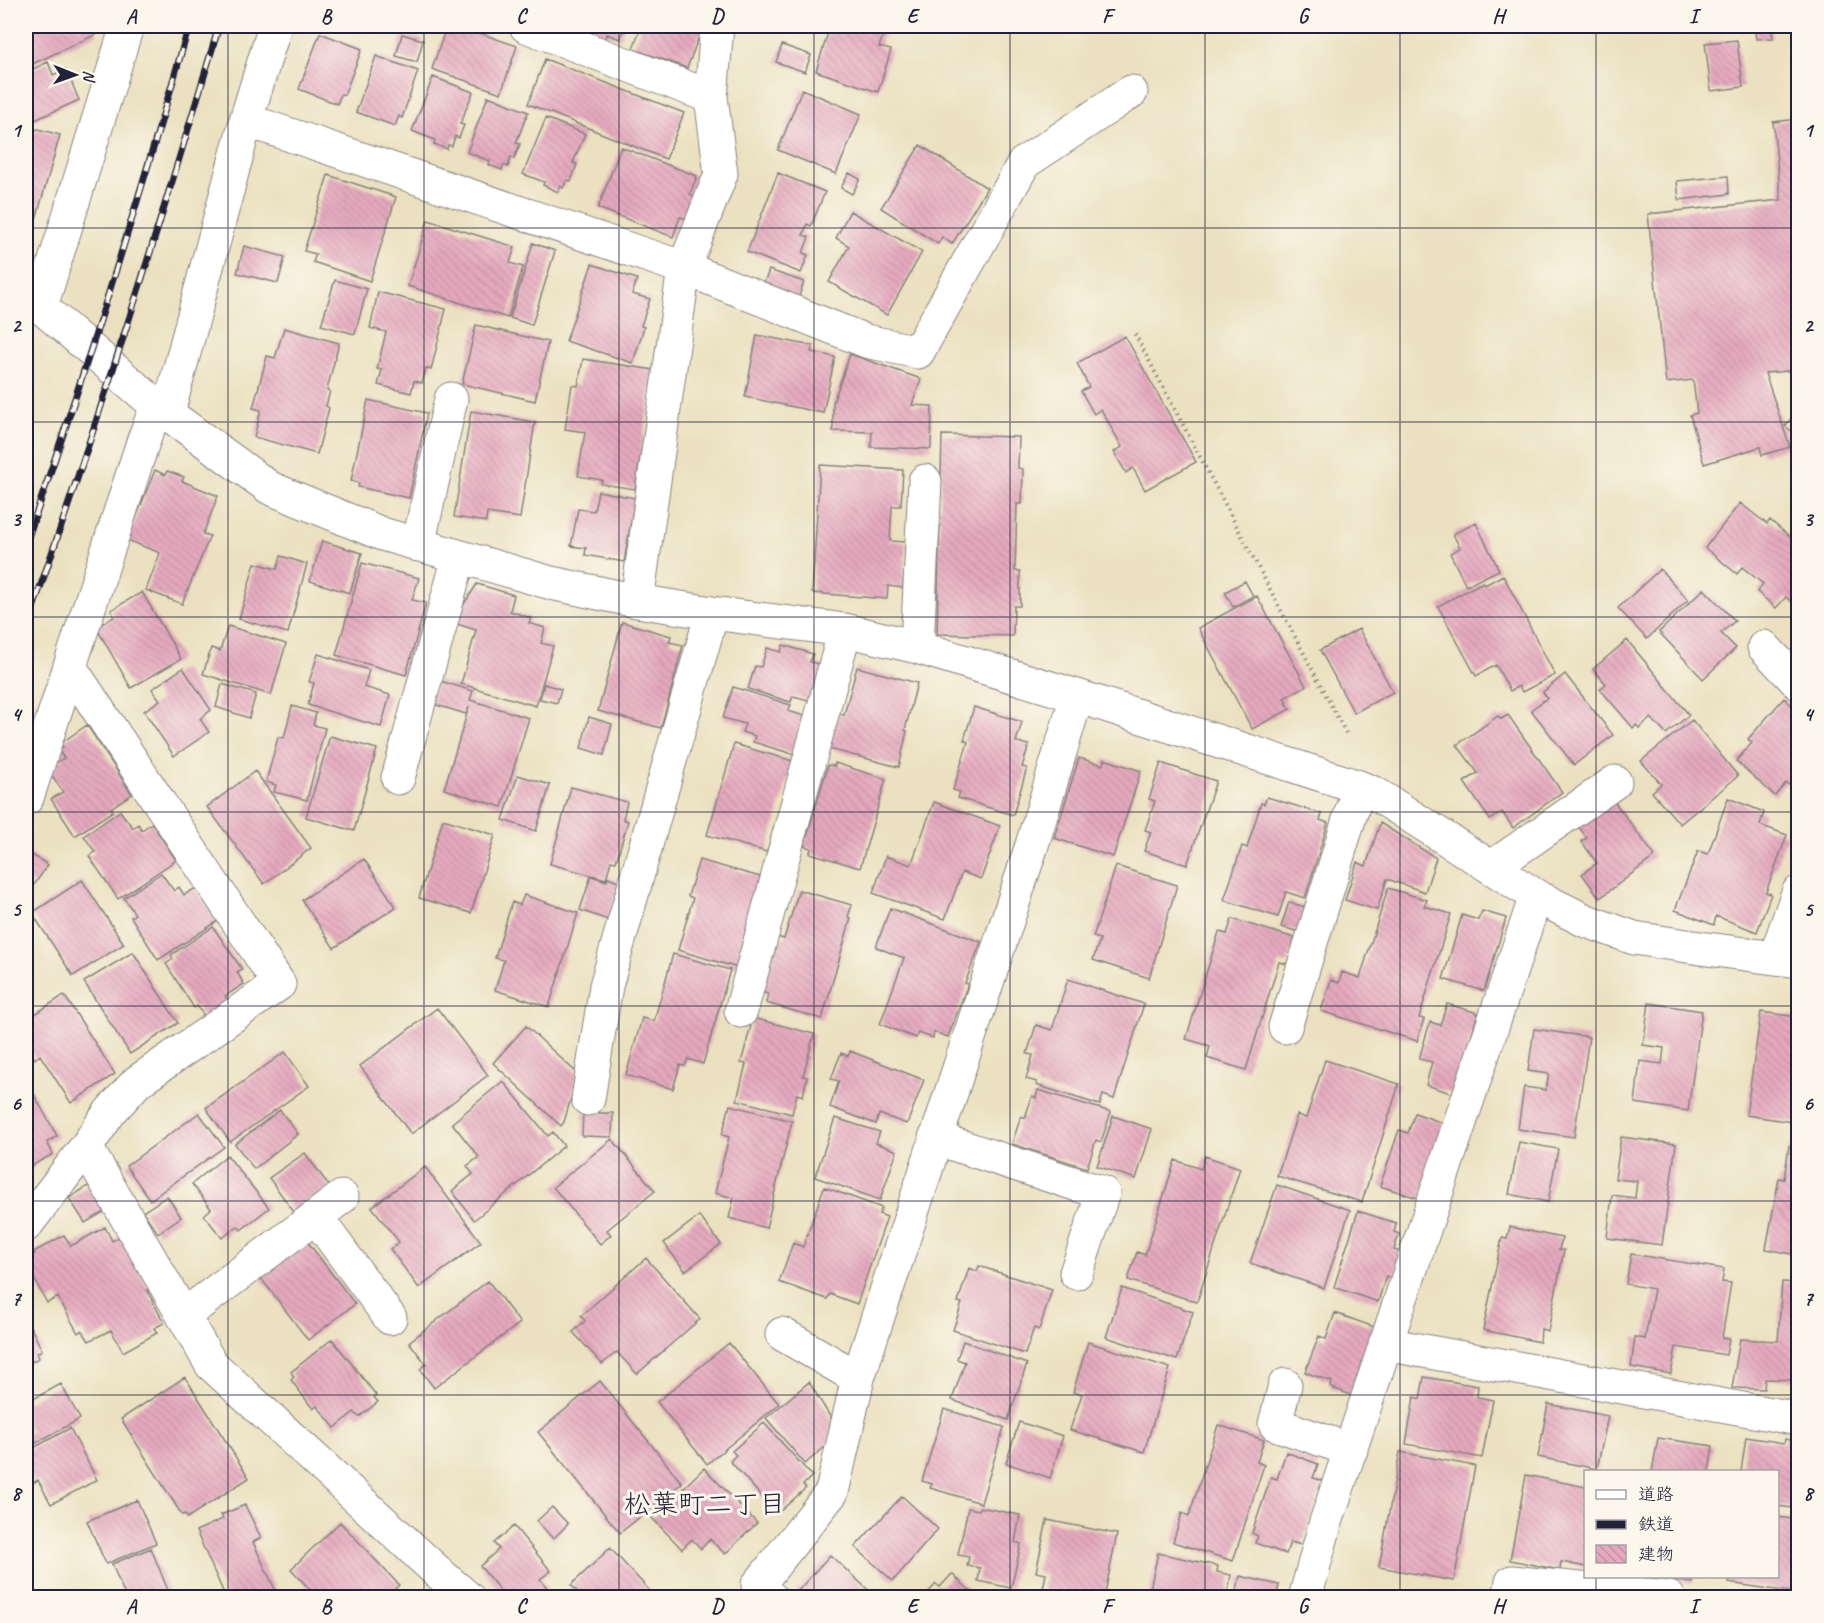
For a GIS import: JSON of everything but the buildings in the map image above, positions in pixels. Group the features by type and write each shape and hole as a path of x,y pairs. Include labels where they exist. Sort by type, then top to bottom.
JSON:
{"street":[{"path":"127,26 33,302 163,410 270,488 382,534 551,583 637,601 712,613 845,630 917,647 1368,790 1536,896 1584,920 1634,938 1787,959 1798,892"},
{"path":"27,798 143,442 163,410 274,26"},
{"path":"526,26 711,97"},
{"path":"637,601 684,268 721,174 711,97 717,26"},
{"path":"246,120 684,268 866,341 918,352 1024,164 1131,92"},
{"path":"418,545 451,399"},
{"path":"917,647 925,481"},
{"path":"398,778 459,557"},
{"path":"588,1099 606,986 712,613"},
{"path":"741,1011 845,630"},
{"path":"1764,647 1798,683"},
{"path":"26,1225 87,1148 110,1112 137,1082 279,984 70,667"},
{"path":"771,1598 758,1585 832,1492 858,1378 1028,856 1077,696"},
{"path":"1492,867 1615,782"},
{"path":"1285,1027 1368,790"},
{"path":"1305,1598 1325,1525 1536,896"},
{"path":"935,1138 1103,1193 1077,1273"},
{"path":"87,1148 211,1364 468,1598"},
{"path":"183,1316 342,1197"},
{"path":"316,1217 390,1318"},
{"path":"782,1334 858,1378"},
{"path":"1385,1344 1798,1419"},
{"path":"1285,1385 1275,1424 1351,1450"},
{"path":"1509,1598 1512,1582 1669,1598"}],"path":[{"path":"1135,334 1368,790"}],"railway":[{"path":"26,543 111,285 189,26"},
{"path":"26,628 126,328 219,26"}],"district":[{"name":"松葉町二丁目","path":"705,1504"}]}
